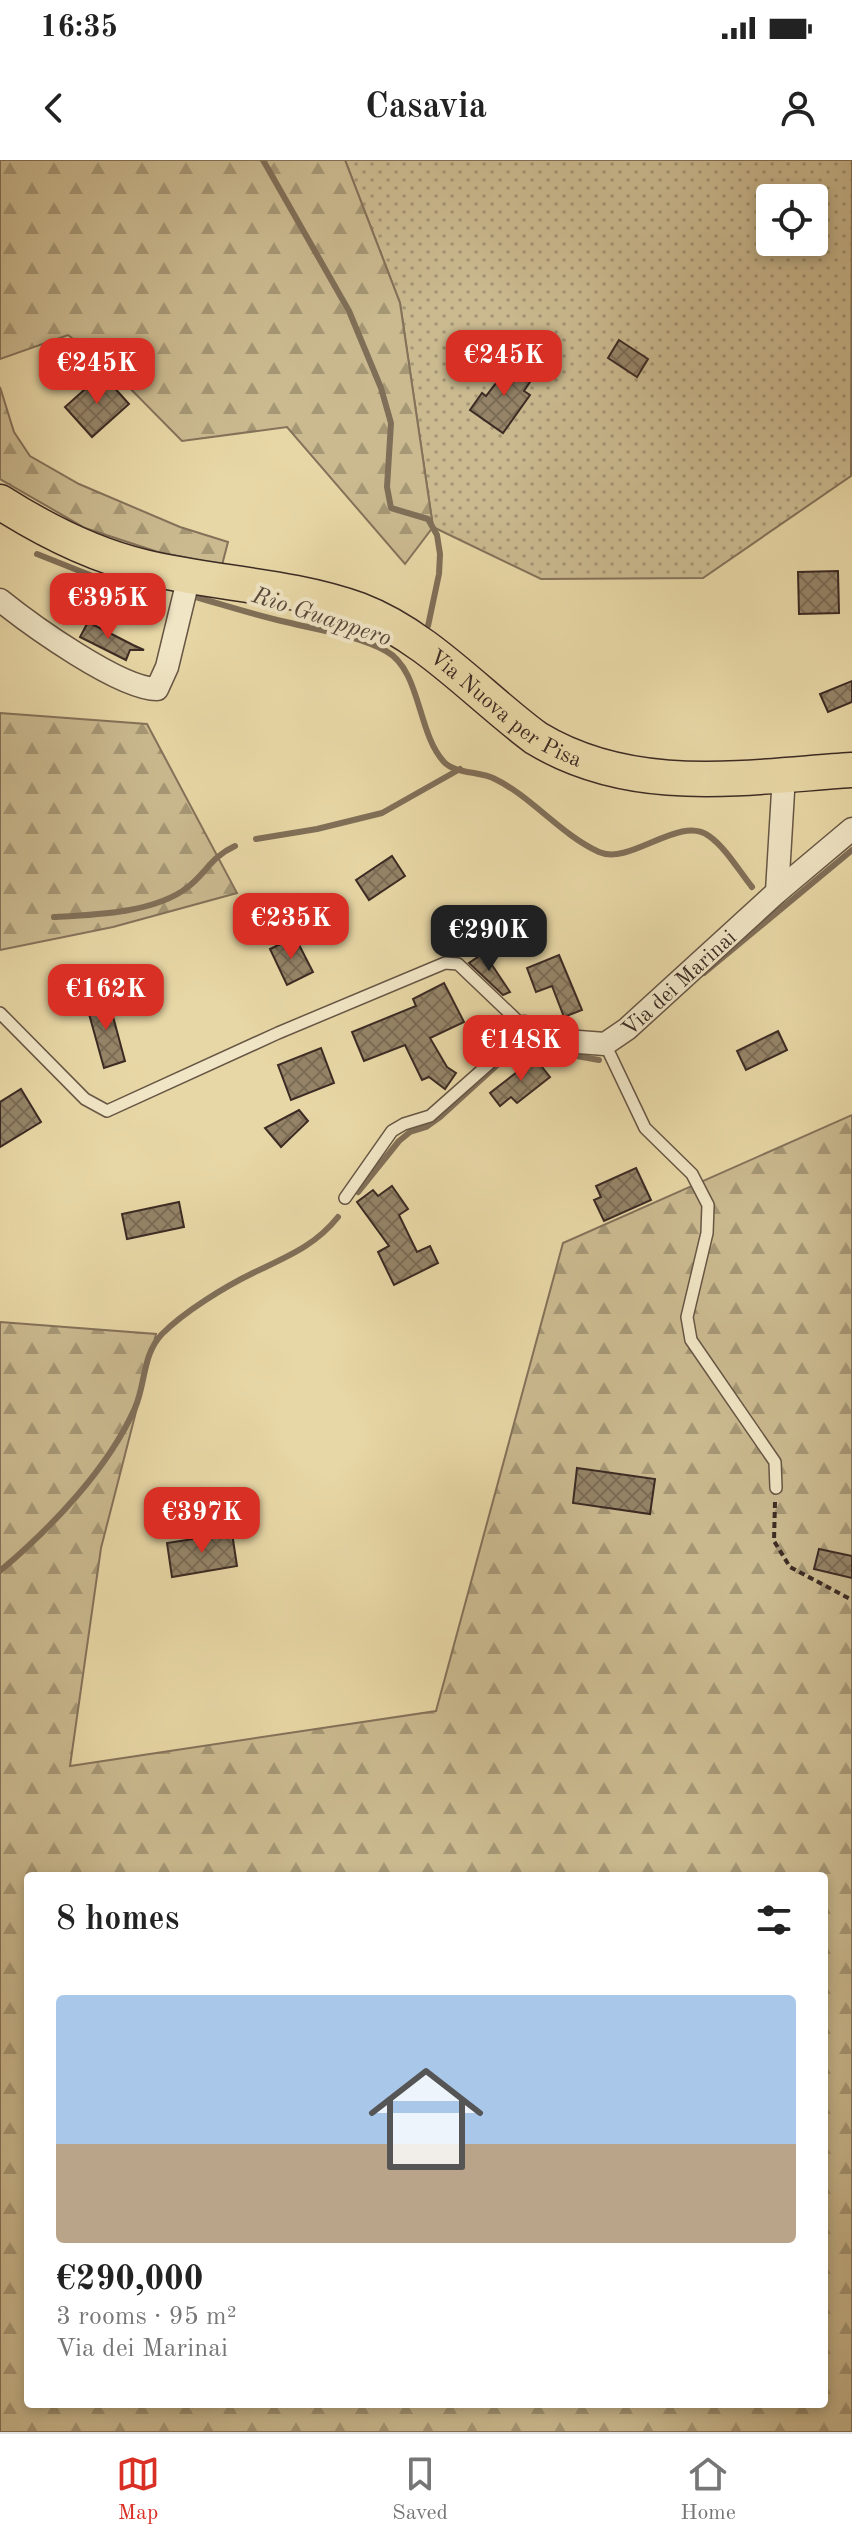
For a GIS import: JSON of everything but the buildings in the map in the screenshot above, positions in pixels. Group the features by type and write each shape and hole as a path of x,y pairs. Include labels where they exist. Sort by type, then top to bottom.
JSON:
{"main road":[{"name":"Via Nuova per Pisa","path":"0,502 64,538 101,554 144,567 316,598 375,617 423,646 536,738 586,762 653,778 704,779 852,770"}],"street":[{"path":"0,600 33,626 115,676 142,689 157,689 167,667 189,576"},
{"path":"777,892 784,775"},
{"name":"Via dei Marinai","path":"524,1027 552,1040 605,1044 627,1029 777,892 852,829"}],"lane":[{"path":"0,1013 35,1052 85,1099 107,1111 198,1068 445,963 458,964 524,1027 491,1062 430,1116 392,1131 345,1198"},
{"path":"605,1044 645,1128 692,1174 708,1205 707,1233 687,1317 691,1340 775,1462 776,1488"}],"path":[{"path":"776,1488 774,1541 790,1567 852,1600"}],"green space":[{"path":"0,160 345,160 400,303 433,527 405,564 287,427 182,441 106,364 68,335 0,359"},
{"path":"345,160 852,160 851,476 703,578 541,579 433,527 400,303"},
{"path":"0,387 14,432 30,456 79,484 180,527 228,542 222,565 158,552 85,528 0,479"},
{"path":"0,713 147,724 237,893 113,927 0,950"},
{"path":"852,1115 852,2432 0,2432 0,1322 156,1334 101,1548 70,1766 436,1711 563,1243"}],"waterway":[{"path":"263,160 349,311 381,388 391,423 387,487 391,508 428,519 437,535 439,574 428,626"},
{"name":"Rio Guappero","path":"37,554 110,583 157,589"},
{"name":"Rio Guappero","path":"192,596 350,637 386,651 406,672 428,735 435,750 449,766 489,776 521,795 572,836 599,852 625,852 670,835 697,831 709,836 721,847 752,887"},
{"path":"256,839 317,829 382,813 460,769"},
{"path":"54,917 124,911 159,902 188,887 220,855 235,846"},
{"name":"Rio Guappero","path":"704,973 852,850"},
{"path":"358,1192 399,1141 440,1117 516,1045 599,1060"},
{"path":"0,1571 58,1517 110,1453 135,1408 151,1351 162,1334 217,1293 310,1243 338,1217"}]}
